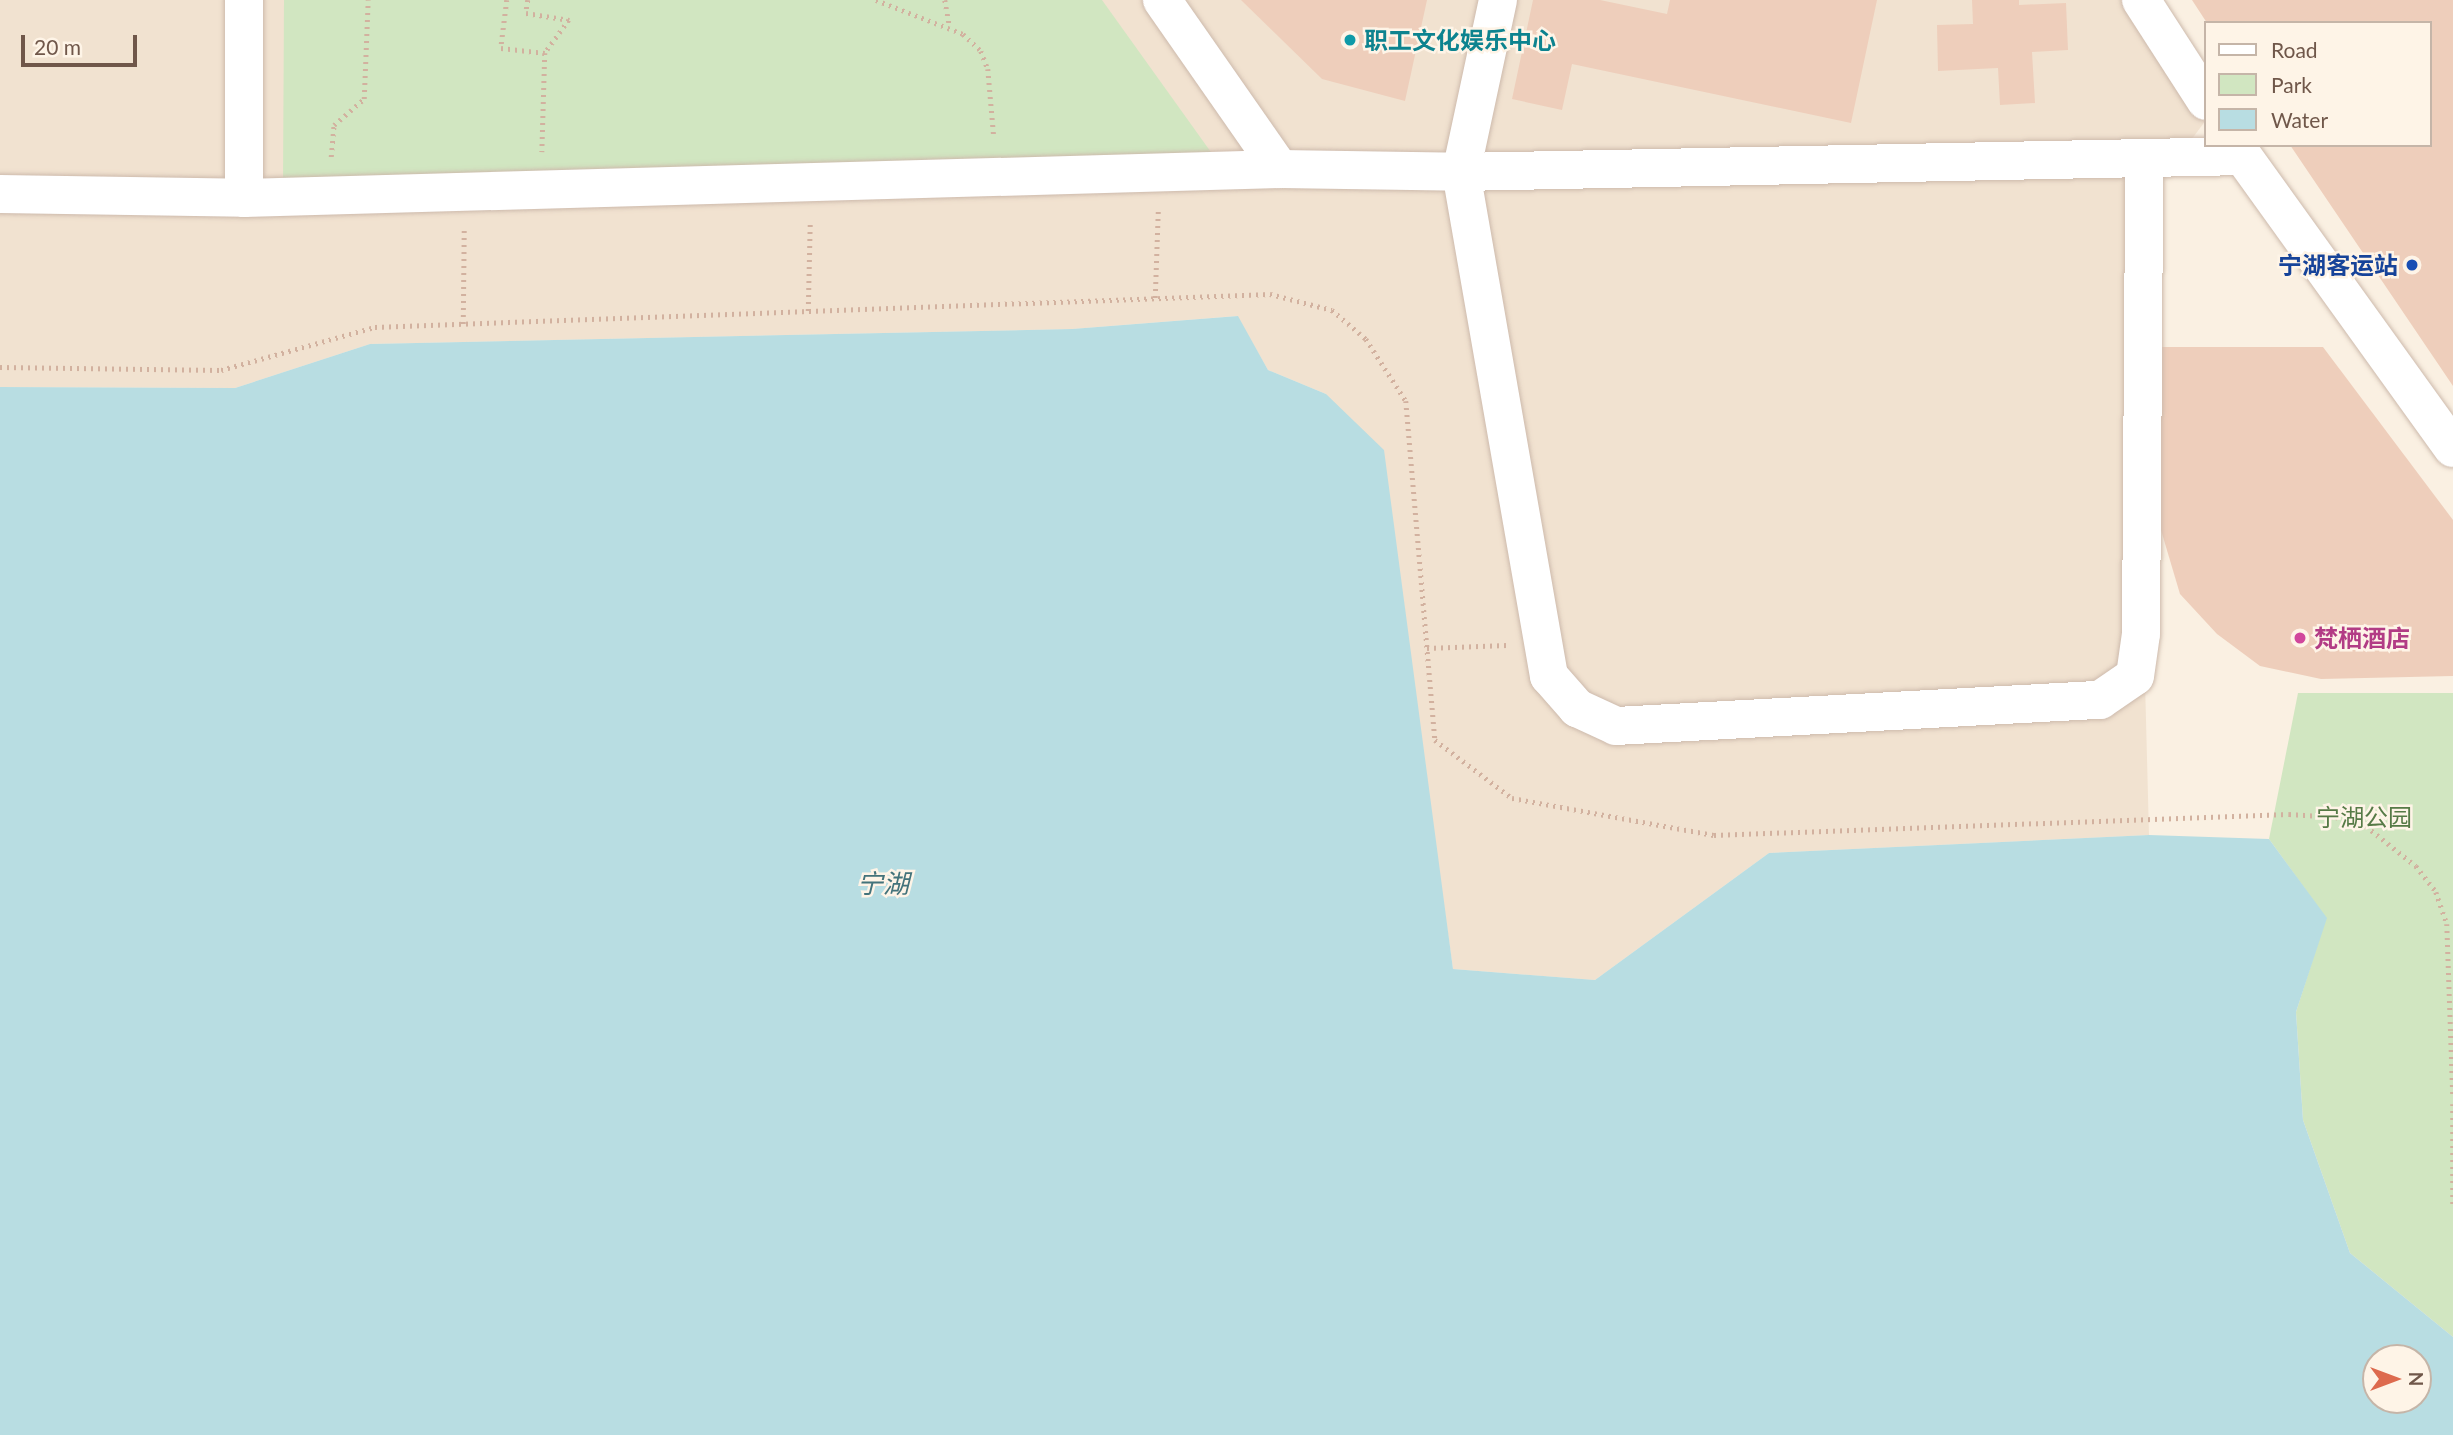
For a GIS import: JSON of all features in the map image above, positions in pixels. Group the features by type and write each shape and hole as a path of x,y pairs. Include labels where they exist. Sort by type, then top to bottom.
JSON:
{"street":[{"path":"244,0 244,198"},
{"path":"1162,0 1280,169"},
{"path":"1498,0 1461,172 1549,676 1577,708 1616,726 2100,700 2135,676 2141,634 2144,158"},
{"path":"2141,0 2204,98"},
{"path":"0,194 244,198 1280,169 1461,172 2144,158 2238,151 2453,448"}],"path":[{"path":"329,196 334,125 364,99 368,0"},
{"path":"507,0 501,48 545,53"},
{"path":"527,0 526,13 569,20 545,53 542,190"},
{"path":"876,0 950,29 981,51 988,69 997,177"},
{"path":"945,0 950,29"},
{"path":"1155,298 1158,173"},
{"path":"808,311 812,182"},
{"path":"463,324 464,192"},
{"path":"0,367 220,370 375,327 1270,294 1332,310 1366,339 1406,401 1435,740 1512,798 1714,835 2289,814 2336,817 2366,826 2416,866 2436,892 2447,924 2453,1094"},
{"path":"1427,648 1544,644"},
{"path":"2453,1104 2453,1207"}],"shaded area":[{"path":"0,0 2143,0 2204,98 2204,123 2133,218 2149,835 1769,853 1595,980 1453,969 1432,821 1326,394 1268,370 1237,316 1072,329 370,344 235,388 0,387"}],"green space":[{"path":"284,0 1102,0 1213,155 283,180"},
{"name":"宁湖公园","path":"2298,693 2453,693 2453,1337 2350,1253 2303,1120 2296,1012 2326,918 2269,839"}],"water":[{"name":"宁湖","path":"1238,316 1268,370 1326,394 1384,450 1453,969 1595,980 1769,853 2149,835 2269,839 2327,918 2296,1012 2303,1120 2350,1253 2453,1337 2453,1435 0,1435 0,387 235,388 370,344 1072,329"}],"building":[{"name":"职工文化娱乐中心","path":"1241,0 1427,0 1405,101 1322,79"},
{"path":"1533,0 1600,0 1667,14 1670,0 1877,0 1851,123 1572,64 1562,110 1512,99"},
{"path":"1972,0 2019,0 2019,5 2066,3 2068,50 2032,52 2035,103 2000,105 1998,68 1938,71 1937,25 1973,24"},
{"name":"宁湖客运站","path":"2192,0 2453,0 2453,386 2291,147 2432,147 2432,21 2206,21"},
{"path":"2154,347 2323,347 2453,520 2453,676 2321,679 2260,666 2217,634 2180,594 2158,520"}],"place":[{"name":"职工文化娱乐中心","path":"1350,40"},
{"name":"宁湖客运站","path":"2412,265"},
{"name":"梵栖酒店","path":"2300,638"}]}
